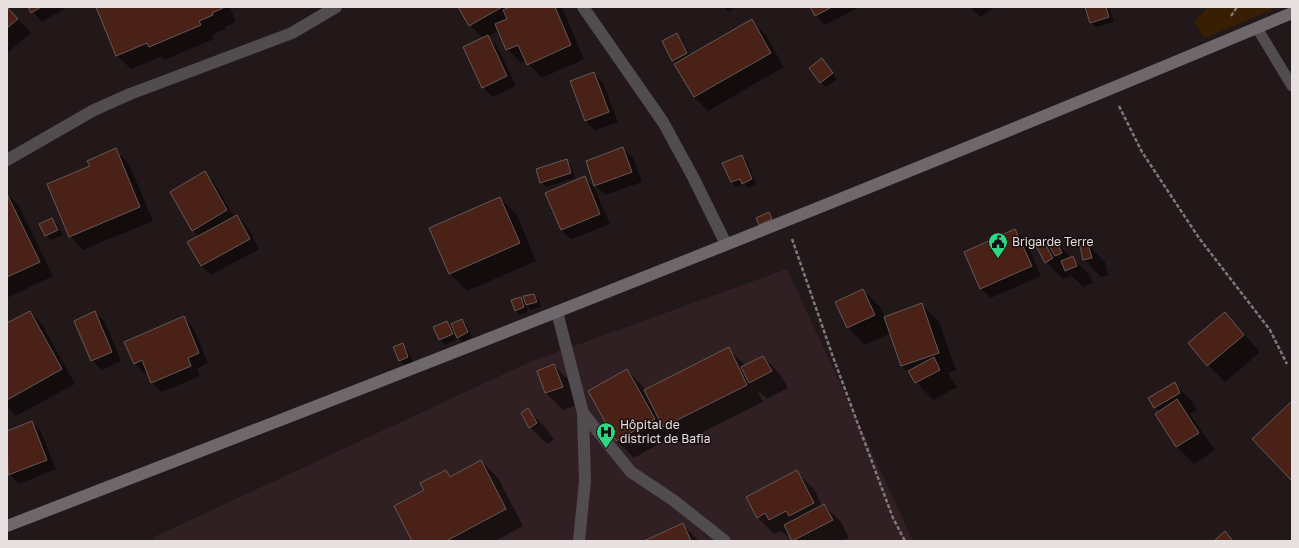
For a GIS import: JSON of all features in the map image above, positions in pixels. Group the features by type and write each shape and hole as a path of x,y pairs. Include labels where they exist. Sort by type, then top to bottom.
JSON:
{"main road":[{"path":"7,526 557,312 1111,90 1292,13"}],"street":[{"path":"7,160 94,110 130,94 292,33 336,7"},
{"path":"583,7 663,122 693,177 726,244"},
{"path":"557,312 583,413 585,481 579,541"},
{"path":"583,413 631,472 672,500 725,541"}],"lane":[{"path":"1257,28 1292,86"}],"path":[{"path":"1111,90 1142,152 1199,238 1270,330 1286,364"},
{"path":"785,220 882,489 905,541"}],"shaded area":[{"path":"1208,7 1278,7 1205,38 1194,22"},
{"name":"Hôpital de district de Bafia","path":"787,269 913,541 156,541 154,537 530,362"}],"building":[{"path":"7,7 18,19 7,28"},
{"path":"28,7 41,7 31,13"},
{"path":"96,7 223,8 212,13 213,15 199,21 201,25 149,47 147,43 116,56"},
{"path":"458,7 502,7 469,26"},
{"path":"510,7 555,7 571,45 527,65 518,45 506,50 495,24 507,19 503,10"},
{"path":"810,7 832,7 815,16"},
{"path":"1085,7 1106,7 1109,17 1090,23"},
{"path":"752,19 771,53 694,97 674,64"},
{"path":"677,33 687,53 672,61 662,41"},
{"path":"488,35 507,76 482,88 463,47"},
{"path":"822,58 833,73 820,83 809,68"},
{"path":"594,72 609,112 585,121 570,81"},
{"path":"623,147 632,172 594,186 586,161"},
{"path":"116,148 140,207 69,237 47,184 90,166 87,161"},
{"path":"742,155 752,179 742,184 740,179 731,182 722,163"},
{"path":"567,159 571,173 540,183 536,169"},
{"path":"205,171 227,210 192,231 170,192"},
{"path":"585,176 600,214 561,230 545,193"},
{"path":"7,194 40,262 7,277"},
{"path":"500,197 520,243 449,274 429,228"},
{"path":"769,212 772,219 759,225 756,218"},
{"path":"237,215 250,239 201,266 187,242"},
{"path":"52,218 58,230 45,236 39,224"},
{"name":"Brigarde Terre","path":"1015,229 1032,266 980,289 964,252"},
{"path":"1056,241 1062,253 1055,256 1048,244"},
{"path":"1044,242 1053,258 1045,263 1036,246"},
{"path":"1088,244 1092,258 1083,260 1080,246"},
{"path":"1073,256 1077,266 1065,271 1061,261"},
{"path":"863,289 875,315 847,328 835,302"},
{"path":"534,294 537,302 526,305 523,296"},
{"path":"521,297 524,307 515,311 511,300"},
{"path":"922,303 939,353 901,366 884,317"},
{"path":"30,311 62,369 7,400 7,323"},
{"path":"95,311 112,352 91,361 74,321"},
{"path":"1225,312 1244,335 1207,366 1188,343"},
{"path":"184,316 199,353 188,358 191,366 151,383 142,360 134,364 124,342"},
{"path":"462,319 468,332 457,338 451,324"},
{"path":"447,321 453,334 439,340 433,327"},
{"path":"403,343 408,357 399,361 393,347"},
{"path":"729,347 747,385 663,427 644,390"},
{"path":"763,356 772,371 749,383 741,367"},
{"path":"934,357 940,370 915,383 908,371"},
{"path":"554,364 563,387 545,393 537,371"},
{"path":"627,369 655,419 616,441 588,391"},
{"path":"1175,382 1180,393 1154,408 1148,398"},
{"path":"1177,399 1199,433 1176,447 1155,414"},
{"path":"1292,401 1292,481 1252,439"},
{"path":"528,408 537,423 529,428 521,413"},
{"path":"32,421 47,460 8,475 7,431"},
{"path":"481,460 506,509 446,541 412,541 394,506 424,490 420,483 446,470 450,477"},
{"path":"797,470 814,503 789,516 786,511 769,520 765,513 757,518 746,497"},
{"path":"824,504 833,520 792,541 784,525"},
{"path":"683,523 691,541 644,541"},
{"path":"1225,531 1233,541 1214,541"}],"place":[{"name":"Brigarde Terre","path":"998,259"},
{"name":"Hôpital de district de Bafia","path":"606,449"}]}
